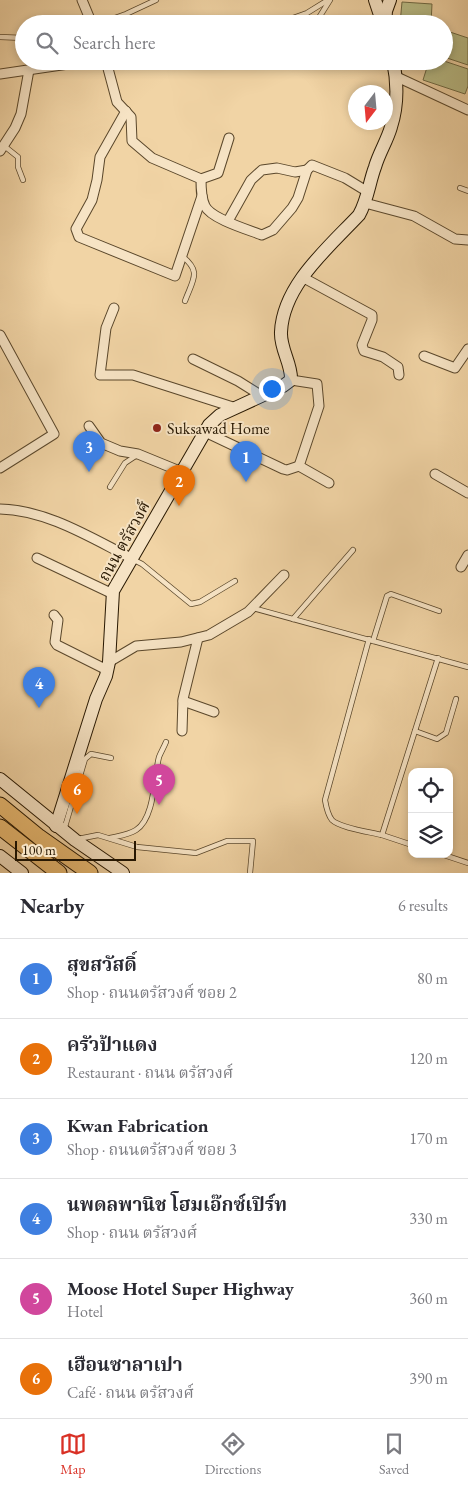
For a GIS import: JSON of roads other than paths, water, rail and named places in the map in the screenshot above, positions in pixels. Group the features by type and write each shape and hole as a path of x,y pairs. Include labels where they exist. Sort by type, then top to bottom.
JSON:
{"highway":[{"path":"0,805 39,837 90,873"},
{"path":"0,826 58,873"}],"street":[{"path":"82,0 88,15"},
{"path":"375,0 381,15"},
{"path":"385,15 390,0"},
{"path":"0,74 28,70 21,114 2,148"},
{"path":"108,70 117,102 131,117 132,141 152,158 200,179 218,173 229,138"},
{"path":"300,466 319,406 317,384 291,380 292,371 284,352 281,332 285,310 302,277 359,215 367,198 375,167 391,127 397,96 395,70"},
{"path":"396,77 468,110"},
{"path":"126,111 100,157 92,200 76,229 79,237 175,276 202,196"},
{"path":"200,179 206,208 215,216 262,235 273,230 292,208 298,198 307,170 312,165 344,178 367,198 414,216 455,239 468,240"},
{"path":"228,221 251,180 262,170 276,168 295,172 307,170"},
{"path":"302,277 372,315 372,320 362,345 364,351 383,357 398,367 398,375"},
{"path":"114,308 106,328 100,375 133,375 236,408"},
{"path":"0,335 54,434 0,468"},
{"path":"424,356 456,368 468,349"},
{"path":"193,359 238,381 262,396"},
{"name":"ถนน ตรัสวงศ์","path":"60,828 96,698 108,666 113,594 131,558 209,425 220,415 283,386 291,380"},
{"path":"89,426 102,443 120,451 138,454 182,472"},
{"path":"205,432 282,469 287,470 300,466 329,484"},
{"path":"435,474 468,493"},
{"path":"0,509 30,514 54,521 131,558"},
{"path":"462,567 468,555"},
{"path":"37,558 113,594"},
{"path":"54,615 58,620 55,642 57,645 108,666 136,646 181,642 209,635 252,608 284,575"},
{"path":"182,731 183,701 198,638"},
{"path":"183,701 214,712"},
{"path":"0,779 75,840 123,873"},
{"path":"0,856 22,873"}],"lane":[{"path":"123,15 156,0"},
{"path":"301,15 329,0"},
{"path":"320,15 329,0"},
{"path":"0,37 15,38"},
{"path":"2,148 18,157 18,167 23,180"},
{"path":"460,188 468,191"},
{"path":"182,256 192,264 195,272 185,301"},
{"path":"110,487 125,463 138,454"},
{"path":"293,619 354,550"},
{"path":"131,558 142,564 191,604 200,602 235,580"},
{"path":"408,844 341,825 332,820 325,800 371,640 387,596 391,594 439,611"},
{"path":"252,608 468,667"},
{"path":"382,835 438,658"},
{"path":"415,731 437,739 446,733 456,699"},
{"path":"108,838 123,836 136,830 143,821 149,808 155,787 160,755 166,742"},
{"path":"60,828 86,760 91,754 111,758"},
{"path":"75,840 98,835 137,847 196,853 227,841 254,841 250,873"},
{"path":"452,858 468,863"}],"place":[{"name":"Suksawad Home","path":"157,428"},
{"name":"Kwan Fabrication","path":"89,472"},
{"name":"สุขสวัสดิ์","path":"246,482"},
{"name":"ครัวป้าแดง","path":"179,506"},
{"name":"นพดลพานิช โฮมเอ๊กซ์เปิร์ท","path":"39,708"},
{"name":"Moose Hotel Super Highway","path":"159,805"},
{"name":"เฮือนซาลาเปา","path":"77,814"}]}
